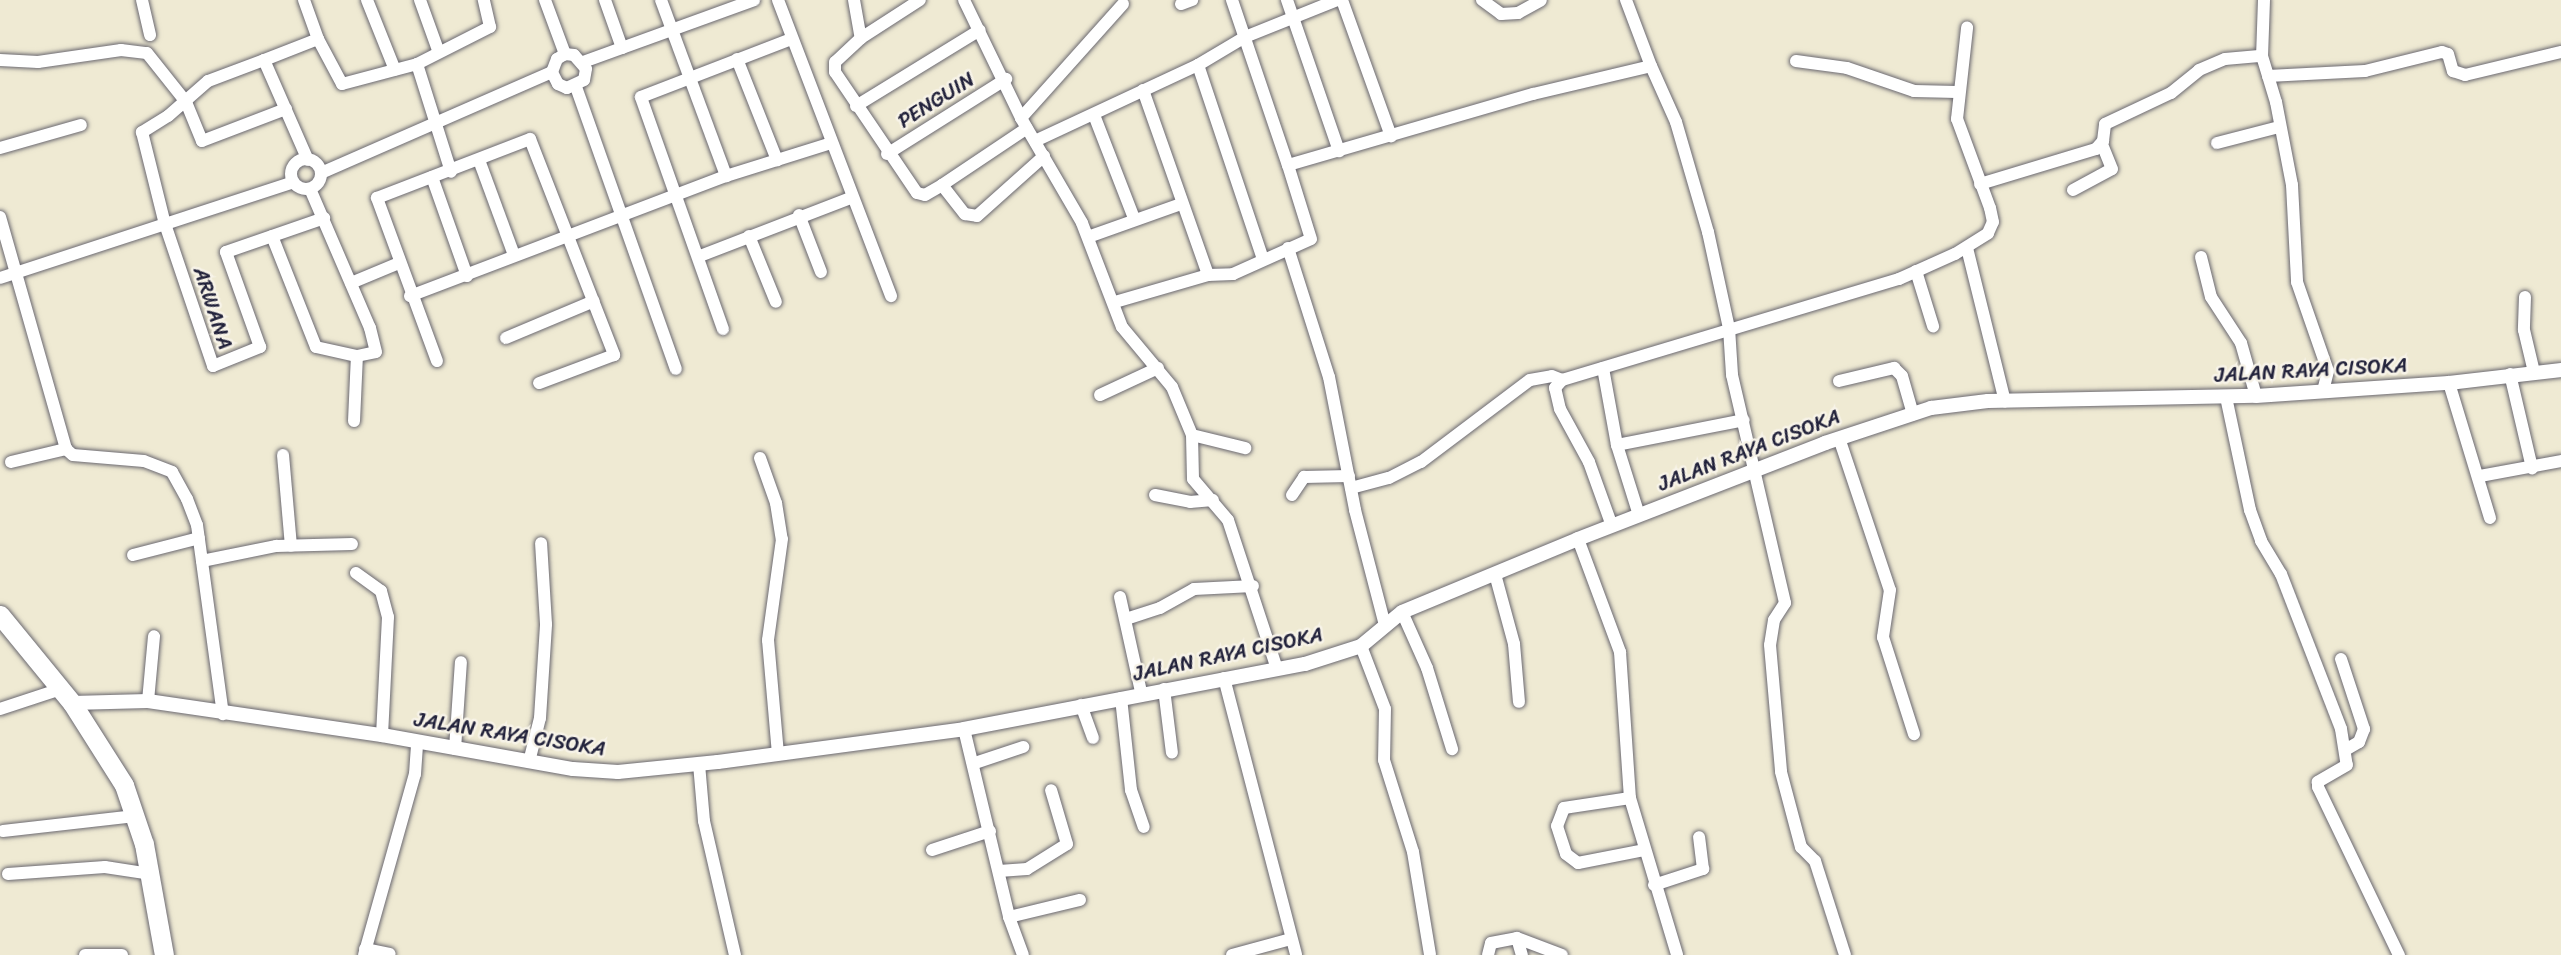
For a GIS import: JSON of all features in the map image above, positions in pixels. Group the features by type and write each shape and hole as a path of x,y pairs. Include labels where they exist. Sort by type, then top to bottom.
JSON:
{"highway":[{"path":"1,619 67,696 124,785 151,874 164,955"}],"street":[{"path":"142,0 150,35"},
{"path":"304,0 318,39 342,84 417,64 438,50 490,27 484,0"},
{"path":"366,0 395,69"},
{"path":"420,0 438,50"},
{"path":"545,0 565,54 583,62 673,29 718,6 754,0"},
{"path":"605,0 622,48"},
{"path":"661,0 726,176"},
{"path":"778,0 850,198 891,296"},
{"path":"854,0 861,38"},
{"path":"920,0 861,38 835,62 835,72 887,154 917,193 925,195 1024,123 1123,4"},
{"path":"964,0 1006,79 1024,123 1088,237 1115,302 1122,327 1172,387 1192,435 1192,479 1228,520 1253,586 1277,669"},
{"path":"1115,302 1208,275 1233,274 1311,239 1232,0"},
{"path":"1287,0 1339,151"},
{"path":"1035,141 1094,116 1198,65 1245,37 1337,0"},
{"path":"1342,0 1391,136"},
{"path":"1482,0 1501,14 1518,12 1541,0"},
{"path":"1626,0 1676,122 1708,232 1729,328 1732,375 1786,603 1774,620 1770,645 1781,772 1801,847 1819,871 1845,955"},
{"path":"2264,0 2262,56 2294,203 2297,282 2328,372 2323,391"},
{"path":"1612,526 1589,462 1560,409 1555,388 1562,380 1729,328 1770,320 1916,271 1967,248 1988,233 1993,222 1957,119 1957,92 1967,28"},
{"path":"856,106 980,30"},
{"path":"165,224 142,132 186,102 208,81 318,39"},
{"path":"723,329 700,256 641,97 690,75 791,39"},
{"path":"0,60 38,62 121,50 147,52 186,102 202,141 286,109"},
{"path":"2268,76 2365,71 2442,52 2448,54 2453,71 2465,75 2561,52"},
{"path":"310,189 318,183 321,173 552,72 557,59 565,54"},
{"path":"2073,190 2112,169 2102,144 2105,124 2171,93 2199,70 2225,59 2262,56"},
{"path":"737,59 777,160"},
{"path":"264,60 308,160 321,173"},
{"path":"1796,61 1847,68 1914,91 1957,92"},
{"path":"576,87 584,80 583,62"},
{"path":"417,64 451,172"},
{"path":"1198,65 1264,259"},
{"path":"1288,165 1533,94 1651,66"},
{"path":"552,72 558,84 576,87"},
{"name":"PENGUIN","path":"887,154 1006,79"},
{"path":"576,87 676,369"},
{"path":"1143,90 1208,275"},
{"path":"1094,116 1134,218"},
{"path":"0,148 81,125"},
{"path":"2217,143 2279,127"},
{"path":"437,361 410,296 377,198 451,172 530,139 614,355 539,383"},
{"path":"410,296 467,276 514,255 624,217 726,176 831,143"},
{"path":"1980,184 2102,144"},
{"path":"942,185 965,214 977,216 1044,156"},
{"path":"293,182 294,166 308,160"},
{"path":"479,160 514,255"},
{"path":"432,177 467,276"},
{"path":"0,278 293,182 310,189 351,283 376,352 357,356 316,347 272,236"},
{"path":"700,256 799,215 850,198"},
{"path":"1088,237 1134,218 1181,204"},
{"path":"799,215 821,272"},
{"path":"0,217 66,449 73,456 144,461 172,472 187,499 199,538 223,714"},
{"name":"ARWANA","path":"165,224 209,362 219,367 260,347 226,252 324,218"},
{"path":"749,236 776,302"},
{"path":"1288,248 1329,377 1350,482 1385,625"},
{"path":"1967,248 2005,401"},
{"path":"2201,257 2211,297 2241,343 2256,396"},
{"path":"351,283 399,263"},
{"path":"1916,271 1933,326"},
{"path":"2525,297 2525,330 2534,372"},
{"path":"506,338 594,301"},
{"path":"354,421 357,356"},
{"path":"1100,395 1158,368"},
{"path":"1603,368 1617,445 1639,515"},
{"path":"1839,381 1894,368 1902,376 1913,414"},
{"name":"JALAN RAYA CISOKA","path":"67,696 148,702 382,735 528,762 618,772 778,754 964,729 1141,692 1277,669 1361,646 1402,612 1578,539 1839,438 1913,414 1957,404 2256,396 2449,383 2561,370"},
{"path":"2510,374 2532,468"},
{"path":"1292,495 1304,477 1350,482 1389,478 1421,461 1530,380 1552,376 1562,380"},
{"path":"2449,383 2480,476 2490,517"},
{"path":"2226,397 2235,425 2233,438 2247,502 2295,609 2345,750 2345,768 2317,785 2399,955"},
{"path":"1617,445 1744,420"},
{"path":"1192,435 1245,448"},
{"path":"1839,438 1891,590 1882,637 1914,734"},
{"path":"11,462 66,449"},
{"path":"283,455 291,546"},
{"path":"760,458 776,503 782,539 768,639 778,754"},
{"path":"2480,476 2561,461"},
{"path":"1156,495 1190,502 1213,500"},
{"path":"133,555 199,538"},
{"path":"1578,539 1620,652 1630,798 1676,955"},
{"path":"528,762 540,718 546,624 541,543"},
{"path":"202,561 291,546 352,544"},
{"path":"356,573 381,592 388,617 382,735"},
{"path":"1495,574 1514,644 1519,702"},
{"path":"1126,619 1160,608 1194,589 1253,586"},
{"path":"1120,597 1141,692"},
{"path":"1402,612 1427,668 1452,749"},
{"path":"148,702 153,636"},
{"path":"1361,646 1385,709 1384,760 1413,852 1430,955"},
{"path":"2341,659 2364,729 2359,742 2345,750"},
{"path":"455,750 461,662"},
{"path":"1224,678 1296,955"},
{"path":"1164,689 1172,753"},
{"path":"0,709 67,696"},
{"path":"1121,698 1131,790 1144,827"},
{"path":"1081,705 1093,738"},
{"path":"964,729 975,762 1009,917 1023,955"},
{"path":"390,954 364,952 415,774 417,743"},
{"path":"975,762 1023,747"},
{"path":"699,764 704,821 735,955"},
{"path":"999,871 1027,869 1067,844 1051,790"},
{"path":"1630,798 1564,808 1557,826 1566,854 1578,863 1644,850"},
{"path":"3,831 135,816"},
{"path":"933,850 990,831"},
{"path":"1654,885 1703,869 1699,837"},
{"path":"8,874 105,867 151,874"},
{"path":"1009,917 1080,900"},
{"path":"1517,938 1522,955"},
{"path":"1488,955 1491,943 1517,938 1562,955"},
{"path":"1232,955 1291,939"},
{"path":"85,955 122,955"}]}
